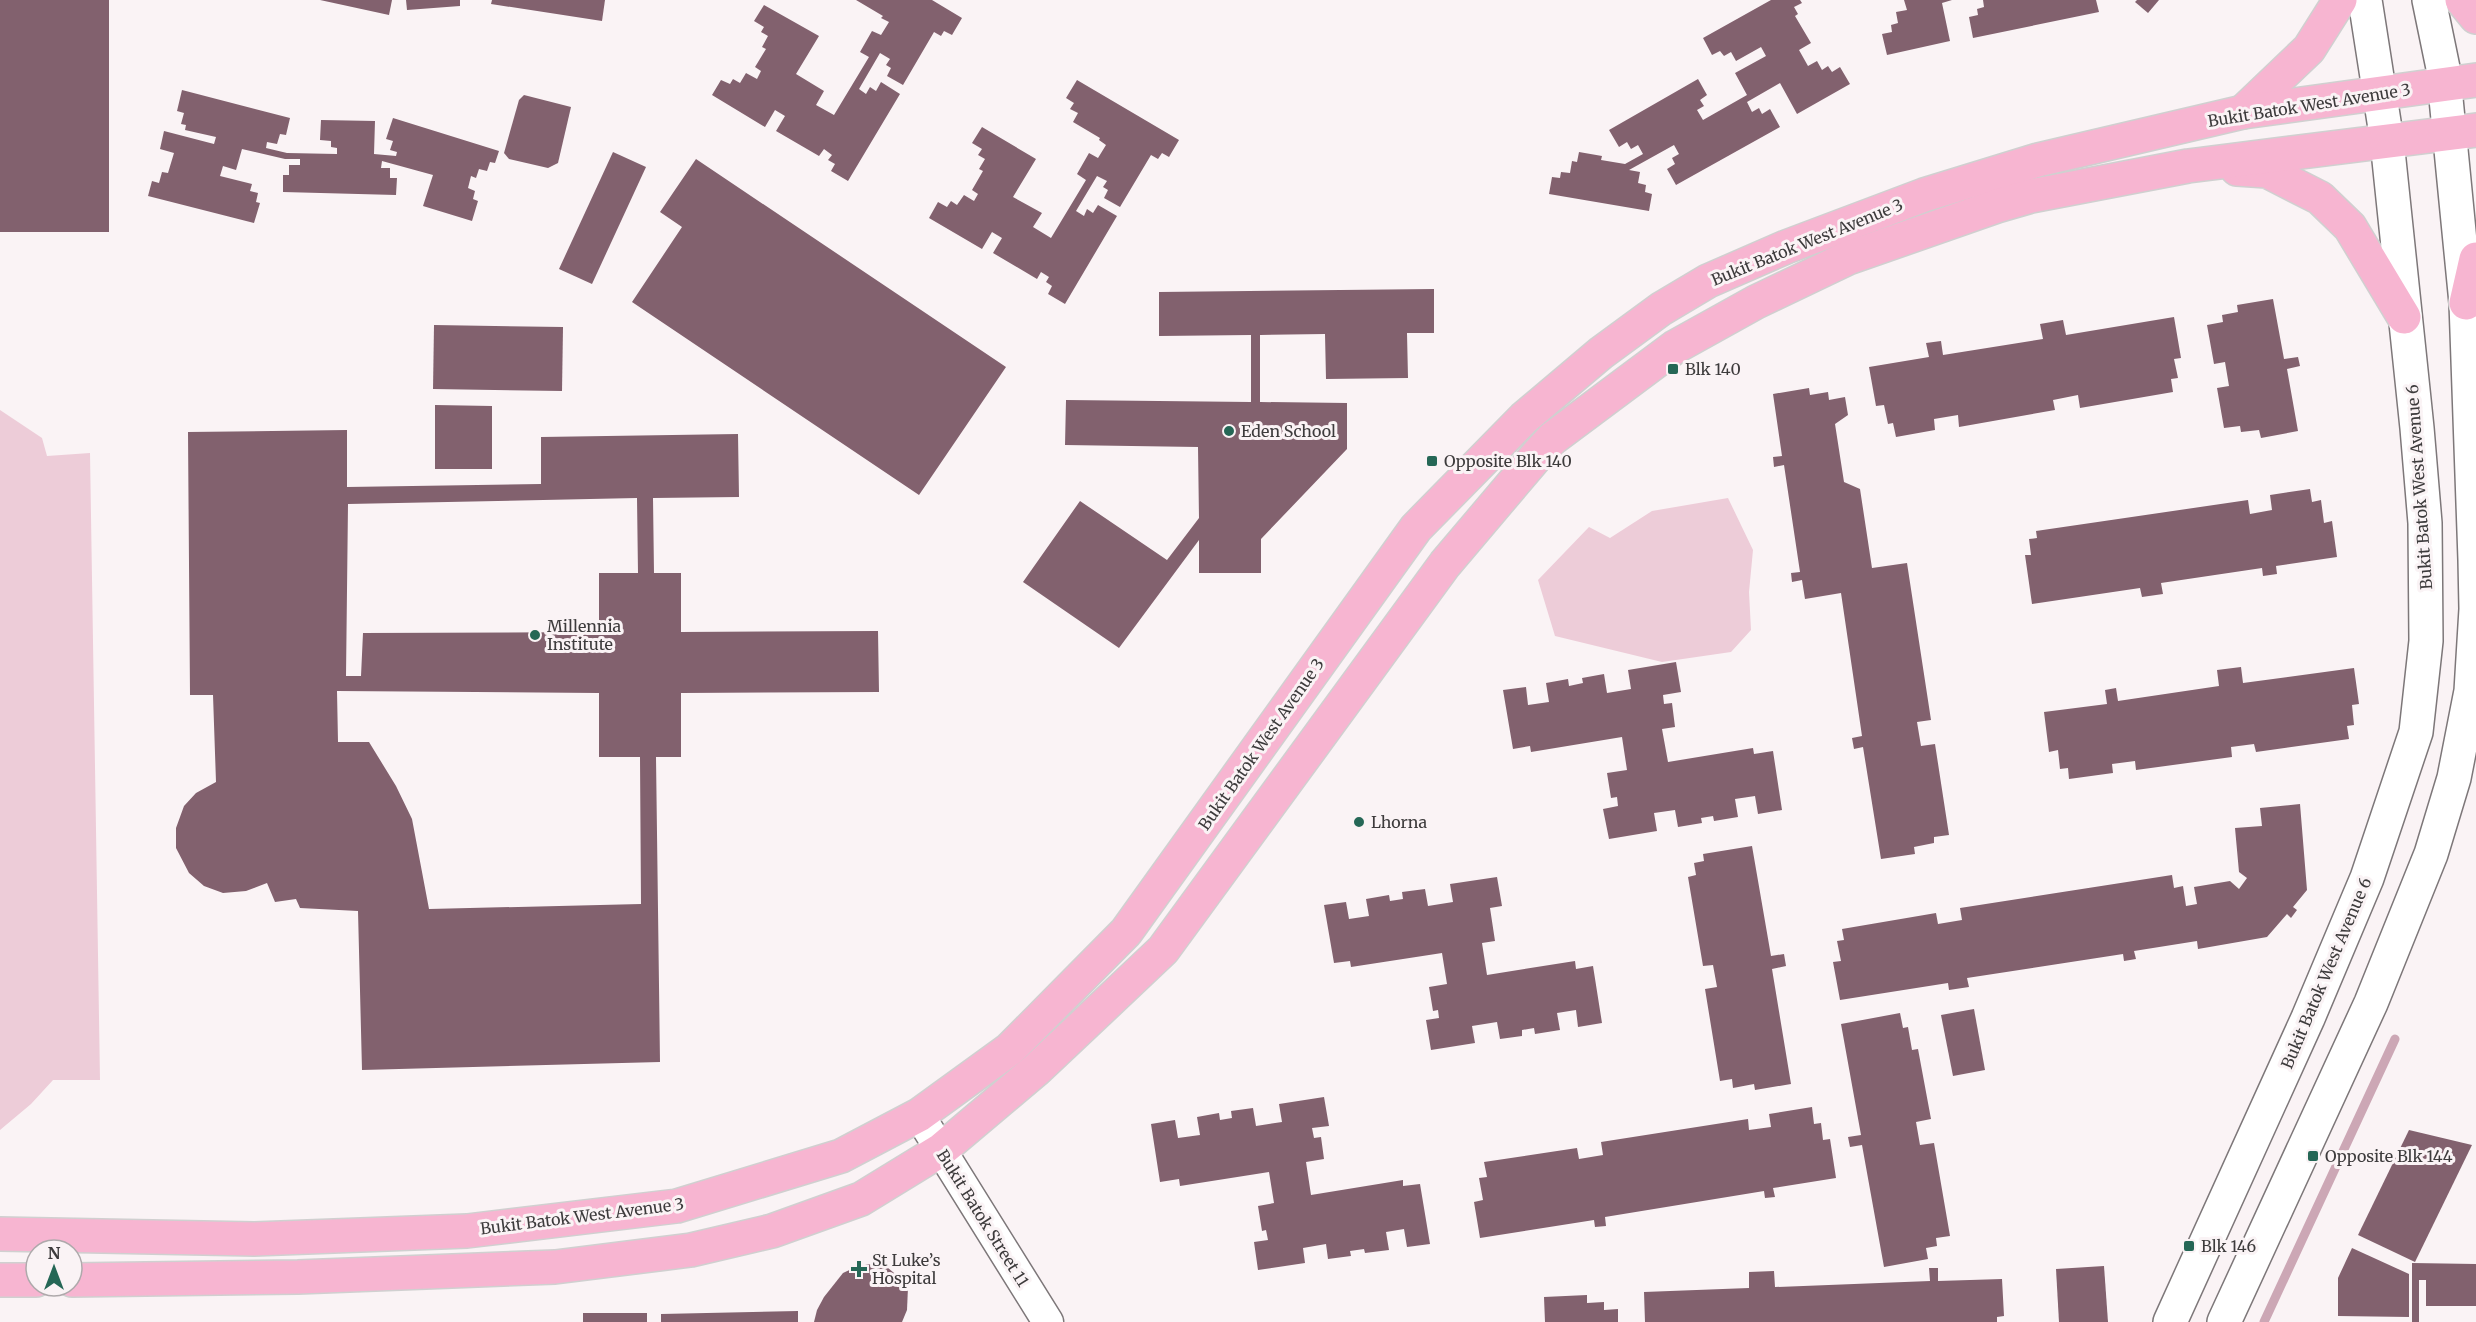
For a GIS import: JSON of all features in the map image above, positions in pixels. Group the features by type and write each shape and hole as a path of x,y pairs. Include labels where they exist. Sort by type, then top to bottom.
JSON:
{"main road":[{"path":"2243,112 2309,49 2340,0"},
{"name":"Bukit Batok West Avenue 6","path":"2170,1322 2308,1018 2367,878 2416,732 2426,641 2426,567 2417,428 2387,141 2365,0"},
{"path":"2224,1322 2371,1004 2431,854 2454,778 2471,691 2476,609 2461,82 2429,0"},
{"path":"2462,0 2476,17"},
{"name":"Bukit Batok West Avenue 3","path":"0,1234 254,1239 467,1231 678,1206 841,1156 919,1115 1011,1049 1126,932 1416,528 1524,418 1602,353 1661,309 1708,282 1786,247 1903,203 2038,160 2243,112 2461,82"},
{"name":"Bukit Batok West Avenue 3","path":"84,1280 277,1278 555,1267 691,1250 772,1232 861,1199 941,1150 1037,1069 1163,950 1445,564 1553,438 1674,347 1756,302 1848,258 2031,196 2188,166 2463,132"},
{"path":"2188,166 2266,171 2320,198 2350,227 2404,317"},
{"path":"2466,303 2476,259"},
{"path":"0,1280 24,1280"}],"street":[{"name":"Bukit Batok Street 11","path":"919,1115 1048,1322"}],"shaded area":[{"path":"0,410 42,438 47,456 90,453 100,1080 53,1080 31,1104 0,1130"},
{"path":"1728,498 1753,550 1749,592 1751,630 1731,652 1662,662 1555,636 1538,580 1589,527 1610,538 1652,511"}],"building":[{"path":"0,0 109,0 109,232 0,232"},
{"path":"320,0 392,0 389,15"},
{"path":"406,0 460,0 460,6 407,10"},
{"path":"492,0 605,0 602,21 491,4"},
{"path":"856,0 932,0 962,18 952,35 944,31 941,36 934,32 903,85 887,76 891,68 886,65 890,59 880,53 859,89 866,94 870,87 876,91 881,82 900,94 848,181 831,171 835,164 828,160 832,155 824,149 819,156 776,131 785,116 775,110 765,127 712,95 721,80 730,84 733,79 740,83 746,73 757,79 761,71 755,67 766,49 762,47 768,36 761,32 764,27 754,21 764,5 819,36 796,74 824,91 816,105 834,115 869,57 860,52 872,31 881,35 889,22"},
{"path":"1771,0 1800,0 1802,3 1794,7 1798,14 1795,16 1811,43 1799,50 1808,66 1817,61 1822,70 1828,66 1832,72 1840,67 1850,84 1797,114 1780,83 1747,102 1752,112 1759,108 1762,114 1770,109 1780,127 1676,185 1667,169 1675,164 1672,158 1679,154 1674,145 1629,170 1640,172 1638,183 1646,185 1645,192 1652,194 1649,211 1549,194 1552,177 1560,178 1561,172 1570,173 1572,161 1577,162 1579,152 1602,156 1601,160 1625,164 1643,154 1638,145 1631,149 1627,142 1619,147 1609,130 1698,79 1707,95 1700,100 1704,106 1697,110 1703,120 1747,95 1735,73 1766,56 1761,47 1736,61 1731,52 1724,56 1720,51 1712,55 1703,38"},
{"path":"1904,0 1952,0 1942,3 1950,41 1887,55 1882,34 1892,32 1891,25 1898,23 1896,12 1907,10"},
{"path":"1983,0 2096,0 2099,12 1973,38 1969,17 1978,15 1977,9 1984,7"},
{"path":"2137,0 2159,0 2148,13 2135,2"},
{"path":"1077,80 1179,140 1169,157 1162,153 1158,159 1151,155 1120,207 1104,198 1108,190 1103,187 1107,181 1097,176 1076,211 1084,216 1087,209 1093,213 1098,205 1117,216 1065,304 1048,294 1052,286 1046,282 1049,277 1041,272 1037,279 993,253 1002,238 992,232 982,249 929,218 938,202 947,207 951,201 957,205 964,195 974,201 978,194 972,190 983,171 979,169 985,159 978,155 982,149 972,143 982,127 1036,159 1013,197 1042,213 1033,227 1051,238 1086,180 1077,174 1089,153 1098,158 1106,145 1099,140 1100,138 1073,122 1078,113 1070,109 1074,103 1066,98"},
{"path":"182,90 290,118 286,135 280,134 277,144 267,142 266,148 287,153 337,154 337,148 331,147 331,141 320,140 321,120 375,121 374,154 396,156 397,152 390,150 393,141 386,139 393,118 499,151 495,163 490,162 487,171 479,169 476,178 471,176 468,188 475,191 473,199 478,201 472,221 423,206 433,175 382,161 381,168 390,168 390,178 397,178 396,195 283,192 283,175 289,175 289,165 300,165 300,159 285,159 242,149 236,170 223,166 220,176 252,184 250,191 258,193 256,202 260,203 254,223 148,196 152,181 159,183 162,172 168,173 174,153 160,149 164,131 214,144 216,137 185,130 186,125 181,124 184,113 177,111"},
{"path":"524,95 571,107 558,163 548,168 509,159 504,153 519,100"},
{"path":"613,152 646,167 592,284 559,269"},
{"path":"696,159 1006,367 919,495 632,302 682,227 660,212"},
{"path":"1434,289 1434,333 1407,333 1408,378 1326,379 1325,334 1260,335 1260,402 1347,403 1347,449 1261,539 1261,573 1199,573 1199,540 1119,648 1023,582 1080,501 1167,560 1199,518 1198,447 1065,445 1066,400 1251,402 1251,335 1159,336 1159,292"},
{"path":"2273,299 2284,359 2298,357 2300,366 2287,369 2298,431 2261,438 2259,430 2241,432 2240,426 2224,428 2217,388 2229,386 2225,362 2214,364 2207,325 2223,322 2222,315 2238,312 2237,305"},
{"path":"2174,317 2181,358 2174,359 2178,378 2171,379 2173,392 2080,408 2078,395 2053,400 2055,410 1959,427 1958,415 1934,419 1935,430 1896,437 1893,423 1888,424 1884,405 1876,406 1869,367 1929,357 1926,343 1941,341 1943,355 2043,339 2040,324 2063,320 2066,335"},
{"path":"434,325 563,327 562,391 433,389"},
{"path":"1809,388 1810,395 1828,392 1829,400 1845,397 1848,415 1835,424 1844,482 1860,489 1872,568 1907,563 1931,720 1917,722 1921,746 1935,744 1949,835 1934,837 1934,843 1914,847 1915,854 1881,859 1863,747 1854,749 1852,738 1862,736 1841,593 1805,599 1802,580 1792,582 1791,573 1800,572 1784,465 1774,467 1773,457 1782,456 1773,394"},
{"path":"435,405 492,406 492,469 435,469"},
{"path":"347,430 347,487 541,484 541,437 738,434 739,497 653,498 654,573 681,573 681,632 878,631 879,692 681,693 681,757 656,757 660,1062 362,1070 358,911 300,908 296,899 275,902 267,883 246,891 223,893 204,886 189,873 176,848 176,828 184,806 196,793 216,782 213,695 190,695 188,432","holes":["637,498 638,573 599,573 599,632 363,633 361,676 346,676 348,504","337,691 599,693 599,757 640,757 641,904 429,909 412,819 396,786 369,742 338,742"]},
{"path":"2310,489 2312,502 2321,500 2324,523 2332,521 2337,557 2276,566 2277,574 2263,576 2262,568 2161,583 2163,594 2142,597 2140,588 2032,604 2025,555 2031,555 2029,539 2037,538 2036,531 2248,500 2250,514 2272,510 2270,495"},
{"path":"1676,662 1681,692 1663,695 1664,704 1672,703 1675,727 1662,729 1668,762 1753,748 1754,754 1773,751 1782,810 1758,814 1755,796 1735,799 1738,817 1714,821 1713,816 1701,818 1702,823 1678,827 1675,810 1654,813 1657,831 1609,839 1603,809 1618,806 1617,797 1611,798 1607,773 1627,770 1622,737 1531,752 1530,746 1513,749 1503,690 1526,687 1528,705 1549,702 1546,683 1568,679 1569,686 1583,683 1582,678 1604,674 1607,693 1631,689 1628,670"},
{"path":"2241,667 2243,683 2354,668 2359,704 2352,705 2354,725 2347,726 2349,739 2256,752 2254,744 2231,747 2232,757 2136,770 2135,761 2112,764 2113,773 2069,779 2068,768 2060,769 2058,750 2049,752 2044,712 2107,704 2105,690 2116,688 2118,701 2219,686 2217,670"},
{"path":"2300,804 2307,890 2293,907 2297,910 2291,918 2287,914 2267,937 2198,949 2197,941 2134,951 2136,959 2124,961 2123,954 1967,978 1969,987 1949,990 1948,983 1840,1000 1833,962 1841,961 1837,941 1844,940 1842,929 1936,913 1938,924 1962,920 1960,908 2172,875 2174,888 2183,886 2186,906 2197,904 2194,887 2230,881 2239,889 2247,878 2239,872 2235,828 2262,826 2260,808"},
{"path":"1752,846 1771,956 1784,954 1786,966 1772,969 1791,1084 1755,1090 1754,1084 1733,1088 1732,1079 1720,1081 1705,989 1717,987 1713,965 1703,966 1688,877 1696,875 1694,863 1704,861 1703,854"},
{"path":"1497,877 1502,906 1490,908 1495,941 1482,943 1487,975 1575,961 1576,969 1593,966 1602,1023 1578,1027 1576,1010 1557,1013 1560,1030 1535,1034 1534,1028 1522,1030 1522,1036 1500,1039 1497,1022 1472,1026 1475,1043 1431,1050 1426,1020 1439,1018 1438,1010 1433,1011 1429,987 1447,984 1442,953 1351,967 1350,961 1334,963 1324,905 1346,902 1349,919 1369,916 1366,899 1389,895 1390,901 1403,899 1402,892 1425,889 1428,906 1453,902 1450,884"},
{"path":"1974,1009 1985,1070 1953,1076 1941,1015"},
{"path":"1900,1013 1903,1028 1908,1027 1912,1050 1918,1049 1931,1119 1916,1122 1920,1145 1934,1143 1950,1236 1936,1238 1937,1246 1926,1248 1928,1259 1884,1267 1862,1145 1850,1147 1848,1137 1861,1135 1841,1024"},
{"path":"1324,1097 1329,1126 1312,1128 1314,1138 1321,1137 1324,1159 1306,1162 1311,1195 1403,1180 1403,1186 1420,1184 1430,1244 1407,1247 1404,1229 1386,1232 1389,1250 1365,1253 1364,1249 1350,1251 1351,1256 1328,1259 1326,1244 1303,1248 1305,1263 1258,1270 1254,1242 1268,1240 1266,1230 1262,1231 1258,1206 1274,1203 1269,1172 1180,1186 1179,1179 1160,1182 1151,1124 1175,1120 1178,1138 1200,1135 1197,1117 1219,1113 1220,1120 1232,1118 1231,1111 1253,1108 1256,1126 1282,1122 1279,1104"},
{"path":"1812,1107 1814,1124 1821,1123 1823,1140 1830,1139 1836,1178 1773,1188 1775,1197 1765,1198 1764,1191 1605,1217 1606,1226 1595,1227 1594,1220 1480,1238 1474,1202 1483,1200 1479,1178 1487,1177 1484,1162 1577,1148 1579,1159 1603,1155 1601,1142 1748,1119 1749,1130 1771,1127 1769,1114"},
{"path":"2409,1130 2472,1145 2415,1262 2358,1235"},
{"path":"2352,1248 2409,1274 2409,1317 2338,1316 2338,1278"},
{"path":"2412,1263 2476,1264 2476,1306 2426,1306 2426,1280 2419,1280 2419,1322 2412,1322"},
{"name":"St Luke’s Hospital","path":"872,1264 888,1268 908,1287 907,1310 902,1322 814,1322 824,1297 843,1273 858,1266"},
{"path":"2104,1266 2108,1322 2059,1322 2056,1269"},
{"path":"1929,1268 1938,1268 1938,1281 2002,1279 2004,1316 1997,1317 1997,1322 1645,1322 1644,1292 1749,1288 1749,1272 1774,1271 1775,1287 1930,1281"},
{"path":"1587,1295 1587,1303 1604,1302 1604,1310 1618,1309 1618,1322 1545,1322 1544,1297"},
{"path":"798,1311 798,1322 661,1322 661,1314"},
{"path":"583,1313 647,1313 647,1322 583,1322"}],"waterway":[{"path":"2264,1322 2395,1039"}],"place":[{"name":"Blk 140","path":"1673,369"},
{"name":"Eden School","path":"1229,431"},
{"name":"Opposite Blk 140","path":"1432,461"},
{"name":"Millennia Institute","path":"535,635"},
{"name":"Lhorna","path":"1359,822"},
{"name":"Opposite Blk 144","path":"2313,1156"},
{"name":"Blk 146","path":"2189,1246"},
{"name":"St Luke’s Hospital","path":"859,1269"}]}
